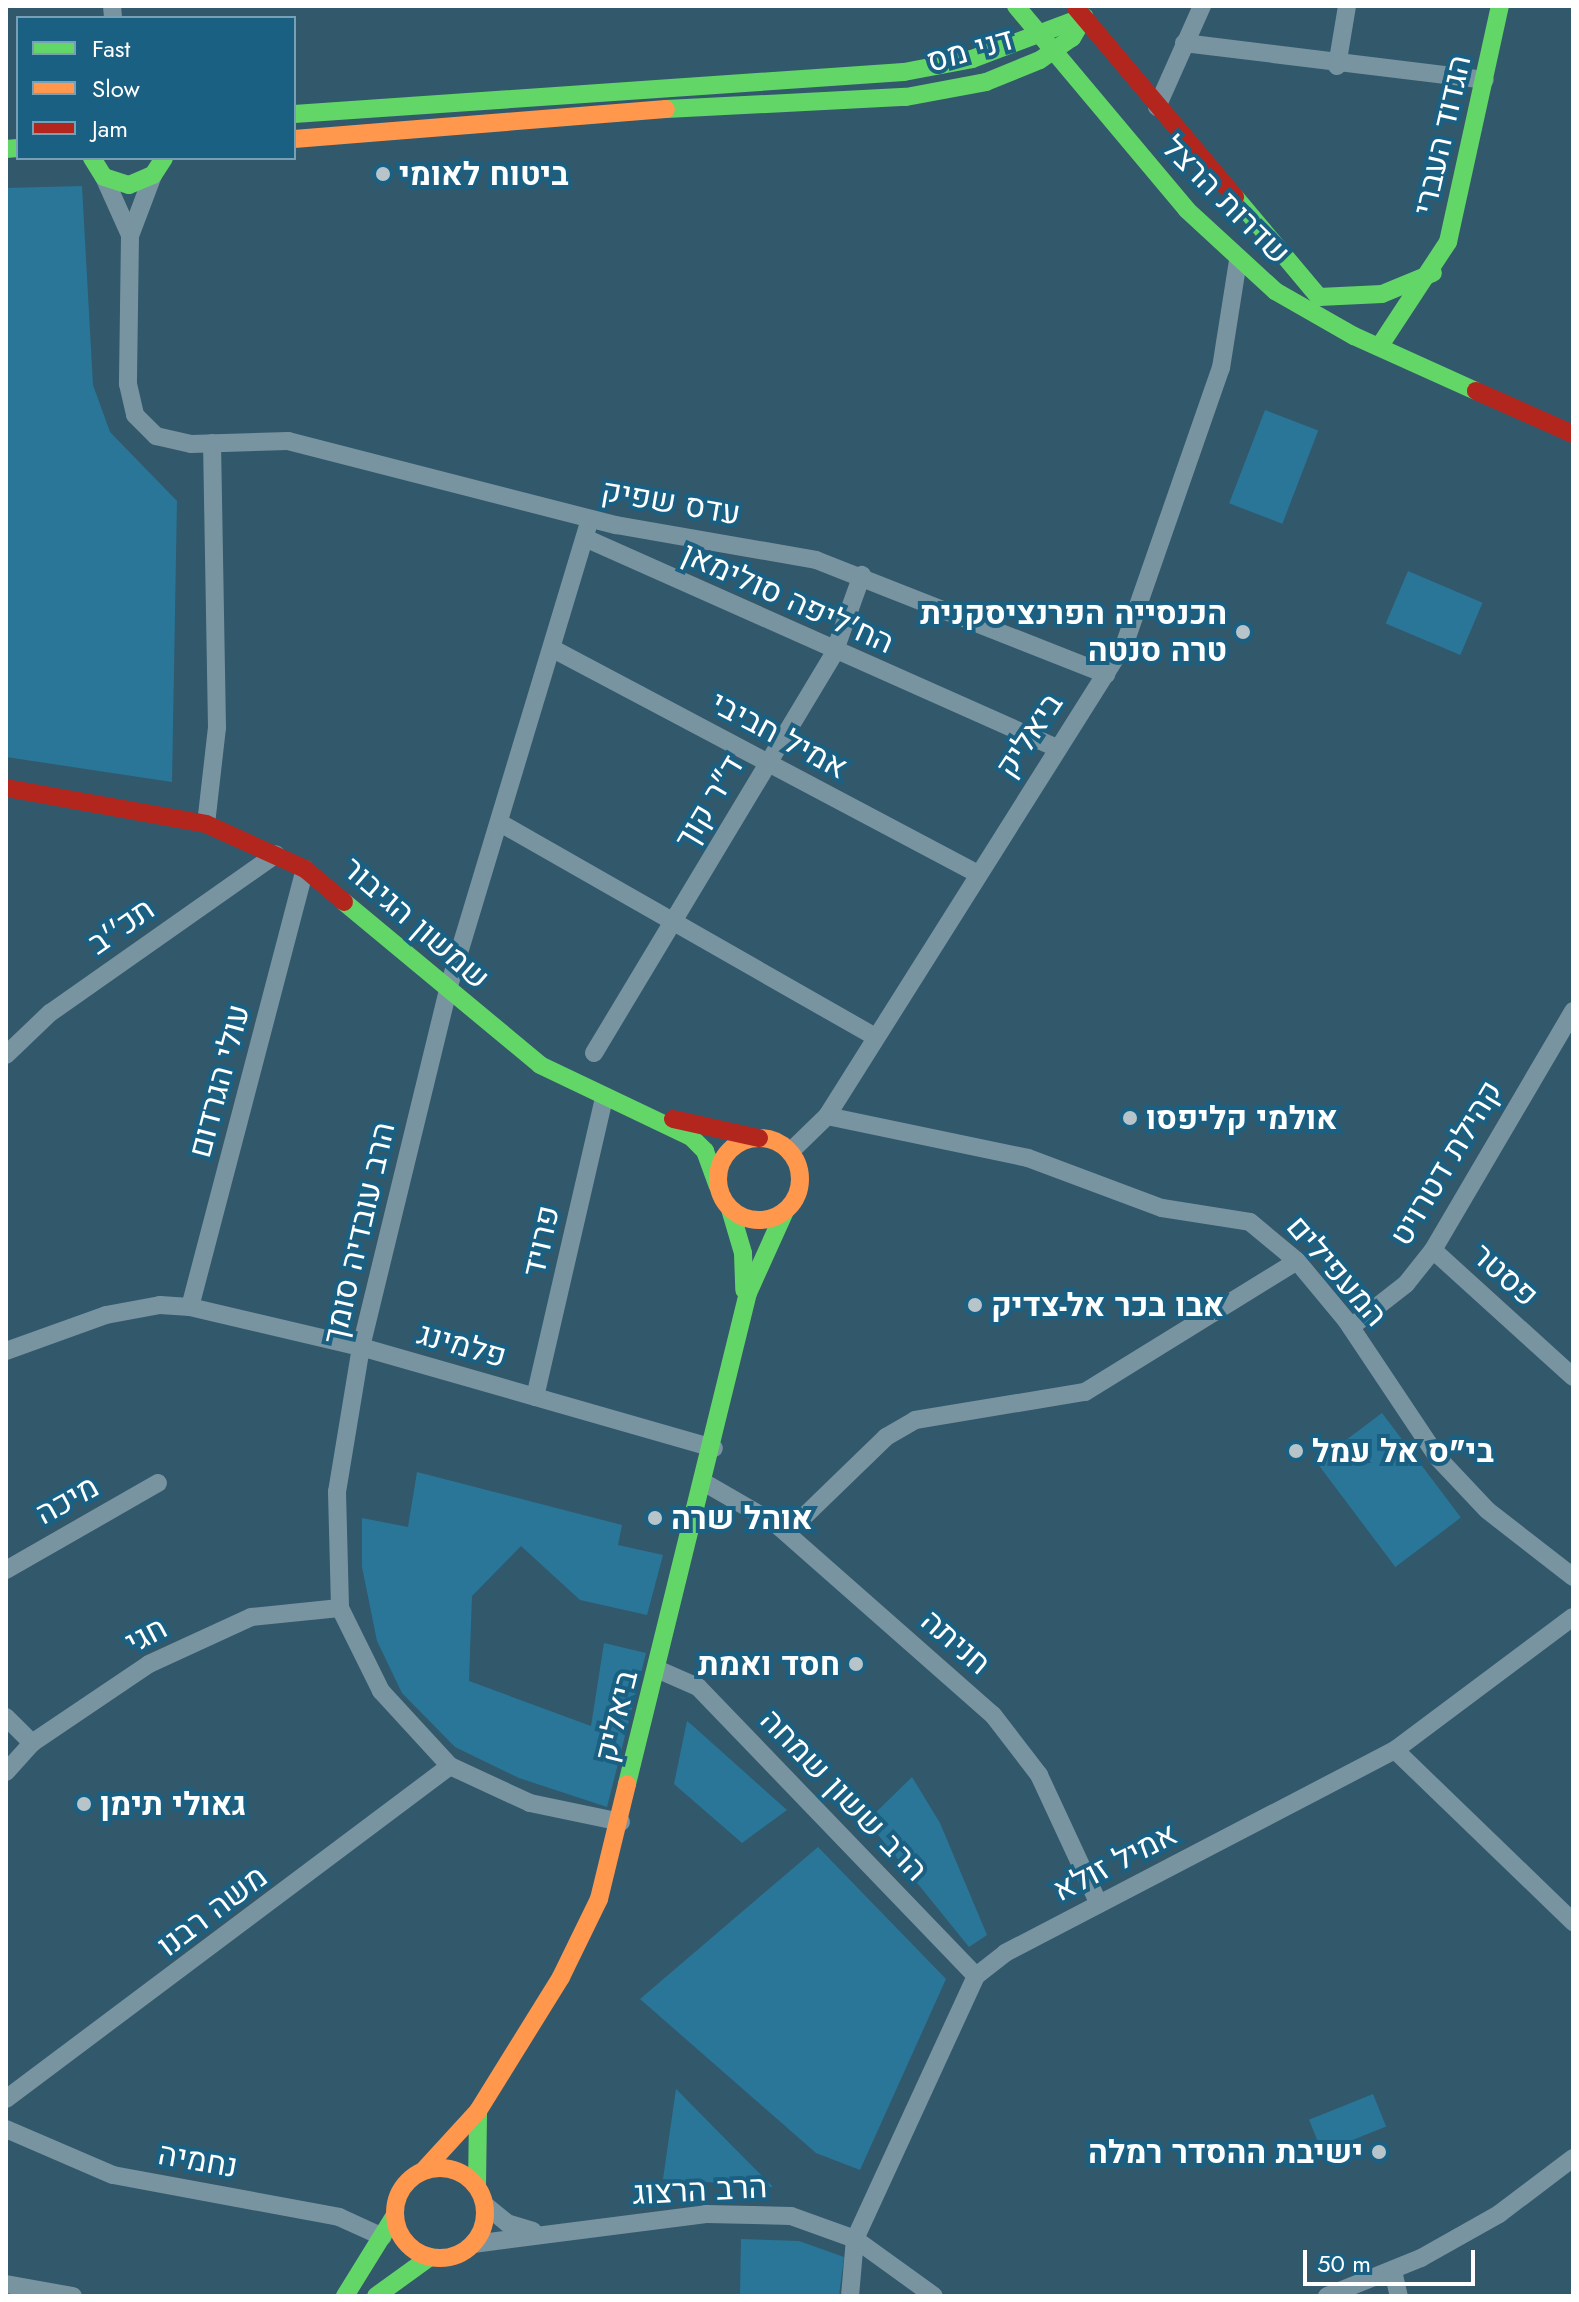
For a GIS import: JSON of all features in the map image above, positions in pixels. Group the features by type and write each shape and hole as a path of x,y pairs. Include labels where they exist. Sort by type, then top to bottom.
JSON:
{"street":[{"name":"שדרות הרצל","path":"1016,6 1070,75 1238,261 1304,311 1573,434"},
{"path":"1157,107 1202,6"},
{"path":"1337,66 1347,6"},
{"name":"הגדוד העברי","path":"1379,347 1433,273 1448,242 1500,6"},
{"name":"שדרות הרצל","path":"1079,12 1319,297 1373,296 1433,273"},
{"name":"דני מס","path":"296,114 535,93 904,72 972,59 1079,12"},
{"name":"דני מס","path":"296,139 596,113 906,97 998,77 1052,53 1072,38 1079,12"},
{"path":"1184,43 1337,66 1485,80"},
{"path":"998,77 1070,75"},
{"path":"93,160 130,236"},
{"path":"104,177 129,185 162,164"},
{"path":"130,236 162,164"},
{"name":"עדס שפיק","path":"130,236 128,384 135,415 156,436 212,443 288,441 590,519 816,560 862,575 1106,674"},
{"name":"ביאליק","path":"790,1152 827,1116 976,873 1106,674 1134,622 1221,368 1238,261"},
{"path":"206,824 217,728 212,443"},
{"name":"הרב עובדיה סומך","path":"590,519 555,650 448,990 361,1347 337,1492 340,1608 381,1691 450,1766 530,1803 621,1822"},
{"name":"הח'ליפה סולימאן","path":"585,538 834,653 1057,748"},
{"name":"ד\"ר קוך","path":"594,1053 834,653 862,575"},
{"name":"אמיל חביבי","path":"555,650 976,873"},
{"name":"שמשון הגיבור","path":"6,788 206,824 305,869 342,894 448,990 540,1065 691,1137 705,1151 718,1186"},
{"path":"502,824 674,919 876,1037"},
{"name":"תכ''ב","path":"6,1055 50,1013 276,854"},
{"name":"עולי הגרדום","path":"190,1307 305,869"},
{"name":"קהילת דטרויט","path":"1351,1327 1406,1284 1433,1250 1573,1011"},
{"name":"פרויד","path":"535,1397 604,1098"},
{"name":"שמשון הגיבור","path":"630,1108 762,1138"},
{"name":"המעפילים","path":"827,1116 1028,1158 1162,1208 1250,1222 1297,1261 1351,1327 1438,1458 1487,1510 1573,1577"},
{"path":"762,1138 790,1152 800,1175 785,1211 764,1220 730,1209 718,1186 728,1151 762,1138"},
{"name":"ביאליק","path":"730,1209 743,1253 745,1309"},
{"name":"ביאליק","path":"423,2171 478,2111 561,1977 599,1899 714,1448 745,1309 764,1250 785,1211"},
{"name":"פסטר","path":"1433,1250 1573,1377"},
{"path":"787,1533 886,1437 915,1420 1085,1392 1297,1261"},
{"name":"פלמינג","path":"6,1351 106,1315 160,1305 190,1307 361,1347 714,1448"},
{"name":"מיכה","path":"6,1570 158,1483"},
{"name":"חניתה","path":"705,1483 787,1533 993,1715 1039,1775 1099,1904"},
{"name":"חגי","path":"6,1772 32,1743 149,1664 251,1617 340,1608"},
{"name":"אמיל זולא","path":"850,2296 855,2239 976,1976 1005,1953 1395,1750 1573,1617"},
{"name":"הרב ששון שמחה","path":"659,1670 698,1687 976,1976"},
{"path":"6,1717 32,1743"},
{"path":"1395,1750 1573,1922"},
{"name":"משה רבנו","path":"6,2099 450,1766"},
{"path":"395,2215 409,2246 430,2257 458,2255 473,2244 485,2205 477,2186 478,2111"},
{"name":"נחמיה","path":"6,2129 113,2175 339,2217 383,2237"},
{"path":"1327,2296 1393,2271 1499,2214 1573,2158"},
{"path":"345,2296 395,2215 399,2193 423,2171 458,2171 477,2186"},
{"name":"הרב הרצוג","path":"485,2205 507,2223 543,2233"},
{"name":"הרב הרצוג","path":"473,2244 706,2214 791,2216 855,2239 934,2296"},
{"path":"376,2296 430,2257"},
{"path":"1393,2271 1399,2296"},
{"path":"6,2284 73,2296"}],"shaded area":[{"path":"82,186 93,385 110,432 177,501 172,782 6,757 6,188"},
{"path":"1265,410 1318,430 1282,524 1229,503"},
{"path":"1408,571 1483,603 1460,655 1386,623"},
{"path":"1382,1413 1461,1518 1395,1567 1317,1462"},
{"path":"417,1472 622,1525 618,1545 663,1555 647,1615 580,1600 521,1546 472,1596 469,1681 591,1726 604,1643 646,1653 607,1807 519,1778 455,1747 402,1693 377,1641 362,1567 362,1518 408,1527"},
{"path":"687,1721 787,1810 742,1843 674,1784"},
{"path":"912,1777 940,1823 987,1935 969,1947 867,1821"},
{"path":"818,1847 946,1979 860,2170 816,2153 640,1999"},
{"path":"676,2089 773,2187 663,2179"},
{"path":"1373,2094 1386,2126 1322,2152 1309,2120"},
{"path":"741,2239 799,2241 844,2257 839,2296 740,2296"}],"traffic: fast":[{"path":"1016,6 1187,210 1275,291 1354,336 1476,391"},
{"path":"1379,347 1448,242 1500,6"},
{"path":"296,114 904,72 972,59 1084,17"},
{"path":"666,109 906,97 986,82 1040,60 1072,38 1084,17"},
{"path":"6,149 16,148"},
{"path":"93,160 104,177 129,185 153,175 163,160"},
{"path":"1235,197 1319,297 1382,294 1433,273"},
{"path":"344,902 540,1065 691,1137 705,1151 718,1186"},
{"path":"730,1209 743,1253 744,1290"},
{"path":"627,1784 748,1293 785,1211"},
{"path":"477,2186 478,2111"},
{"path":"345,2296 395,2215"},
{"path":"376,2296 430,2257"}],"traffic: slow":[{"path":"296,139 666,109"},
{"path":"759,1138 775,1141 788,1150 797,1163 800,1179 797,1195 788,1208 775,1217 759,1220 743,1217 730,1208 721,1195 718,1179 721,1163 730,1150 743,1141 759,1138"},
{"path":"423,2171 478,2111 561,1977 599,1899 627,1784"},
{"path":"440,2168 457,2171 472,2181 482,2196 485,2213 482,2230 472,2245 457,2255 440,2258 423,2255 408,2245 398,2230 395,2213 398,2196 408,2181 423,2171 440,2168"}],"traffic: jam":[{"path":"1076,8 1235,197"},
{"path":"1476,391 1573,434"},
{"path":"6,788 206,824 305,869 344,902"},
{"path":"673,1119 759,1138"}],"place":[{"name":"ביטוח לאומי","path":"383,174"},
{"name":"הכנסייה הפרנציסקנית טרה סנטה","path":"1243,632"},
{"name":"אולמי קליפסו","path":"1130,1118"},
{"name":"אבו בכר אל-צדיק","path":"975,1305"},
{"name":"בי\"ס אל עמל","path":"1296,1451"},
{"name":"אוהל שרה","path":"655,1518"},
{"name":"חסד ואמת","path":"856,1664"},
{"name":"גאולי תימן","path":"84,1804"},
{"name":"ישיבת ההסדר רמלה","path":"1379,2152"}]}
